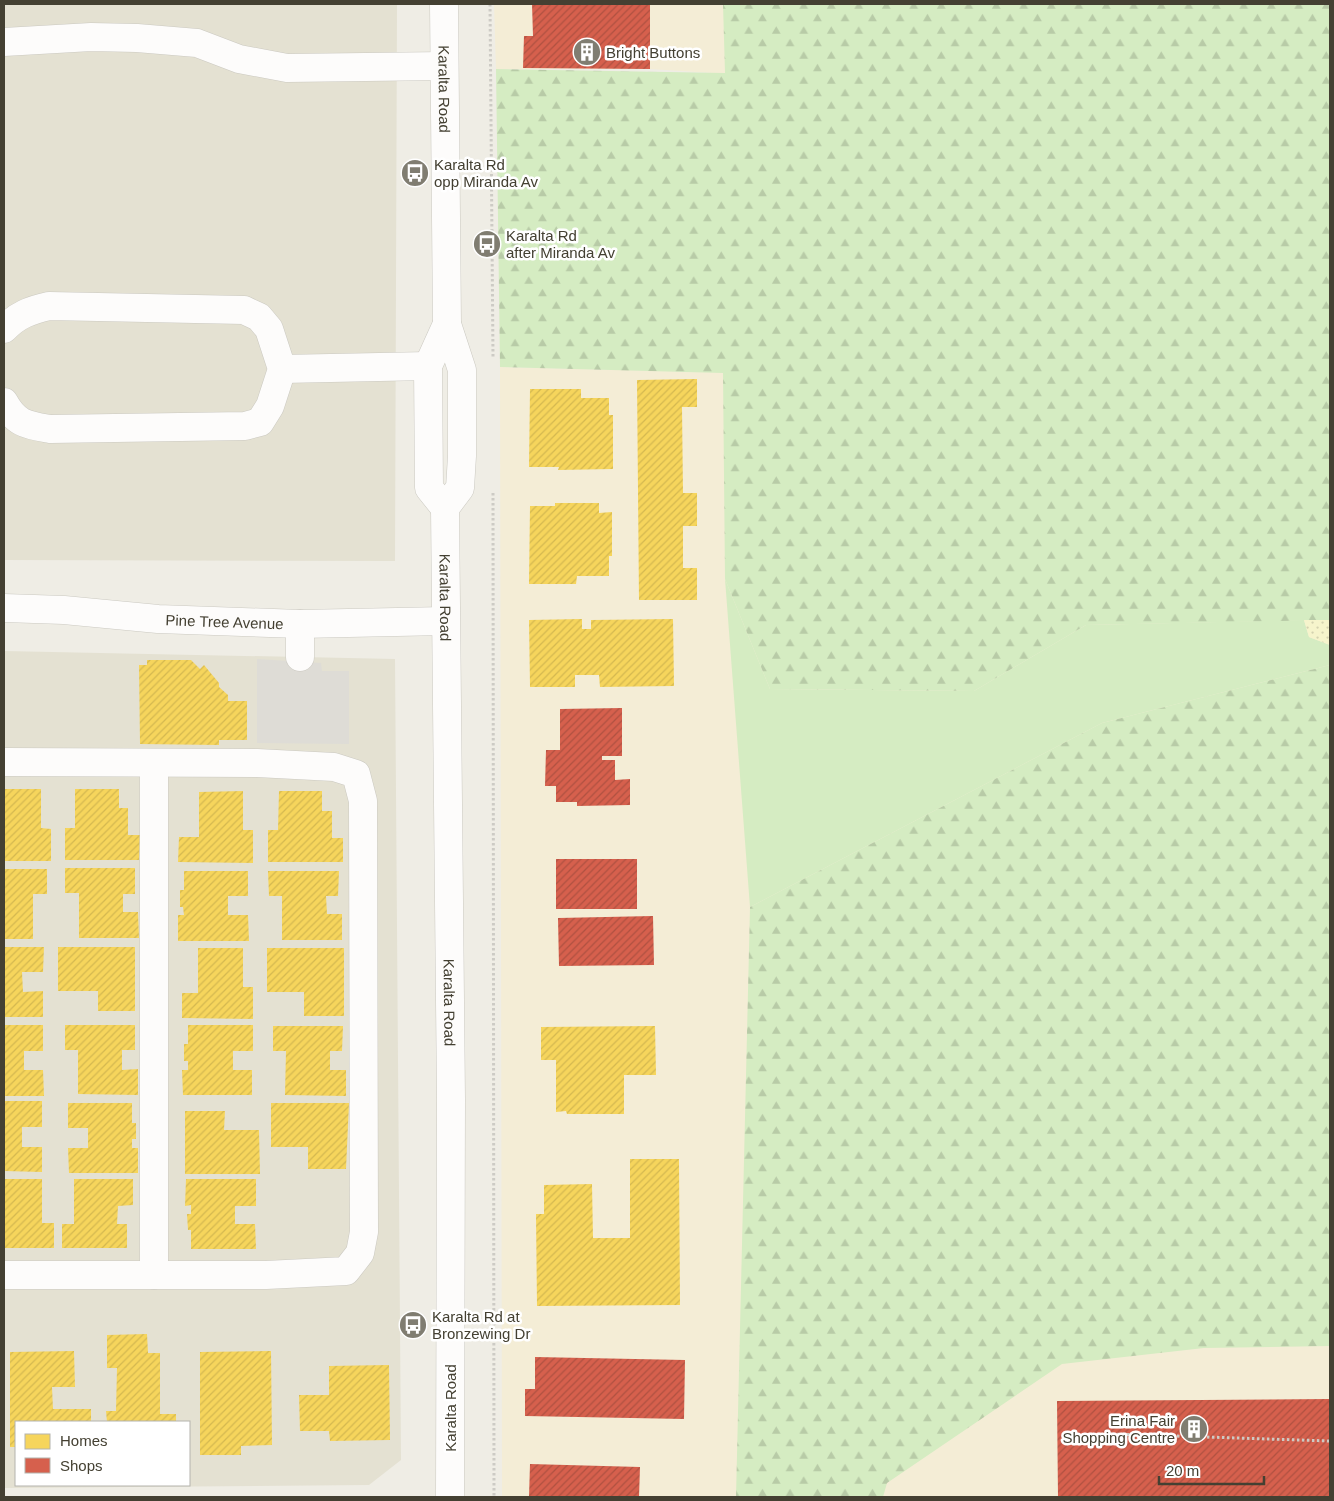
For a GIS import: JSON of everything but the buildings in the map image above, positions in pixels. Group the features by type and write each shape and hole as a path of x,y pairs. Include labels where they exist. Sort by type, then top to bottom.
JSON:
{"street":[{"name":"Karalta Road","path":"444,4 447,324 462,370 460,488 445,508 451,1099 450,1497"},
{"path":"4,42 90,37 137,38 197,44 239,60 287,68 444,66"},
{"path":"6,319 49,306 244,310 259,316 269,329 282,369 270,406 260,422 245,426 50,429 26,424 6,413"},
{"name":"Karalta Road","path":"445,508 429,488 428,366 447,324"},
{"path":"282,369 428,366"},
{"name":"Pine Tree Avenue","path":"4,608 64,610 158,620 300,624 445,620"},
{"path":"300,624 300,657"},
{"path":"4,762 257,763 334,767 356,774 363,800 364,1232 360,1254 346,1271 266,1275 4,1275"},
{"path":"154,763 154,1275"}],"path":[{"path":"490,4 493,361"},
{"path":"493,486 494,1497"},
{"path":"1112,1434 1330,1441"}],"shaded area":[{"path":"4,4 397,4 395,561 4,560"},
{"name":"Erina Fair Shopping Centre","path":"494,4 1330,4 1330,1497 502,1497 500,367 713,372 713,73 650,69 496,69"},
{"path":"4,651 395,659 401,1460 369,1485 4,1488"},
{"path":"257,659 321,663 322,671 349,671 349,744 257,743"}],"green space":[{"path":"723,4 1330,4 1330,620 1086,625 974,691 770,689 725,579 723,373 500,367 496,69 725,73"},
{"path":"725,579 770,689 974,691 1086,625 1304,620 1309,637 1330,645 1330,665 1102,723 750,907"},
{"path":"1330,665 1330,1346 1204,1348 1062,1364 887,1483 883,1497 736,1497 750,907 1102,723"}],"sand":[{"path":"1304,620 1330,620 1330,645 1309,637"}],"place":[{"name":"Bright Buttons","path":"587,52"},
{"name":"Karalta Rd opp Miranda Av","path":"415,173"},
{"name":"Karalta Rd after Miranda Av","path":"487,244"},
{"name":"Karalta Rd at Bronzewing Dr","path":"413,1325"},
{"name":"Erina Fair Shopping Centre","path":"1194,1429"}]}
